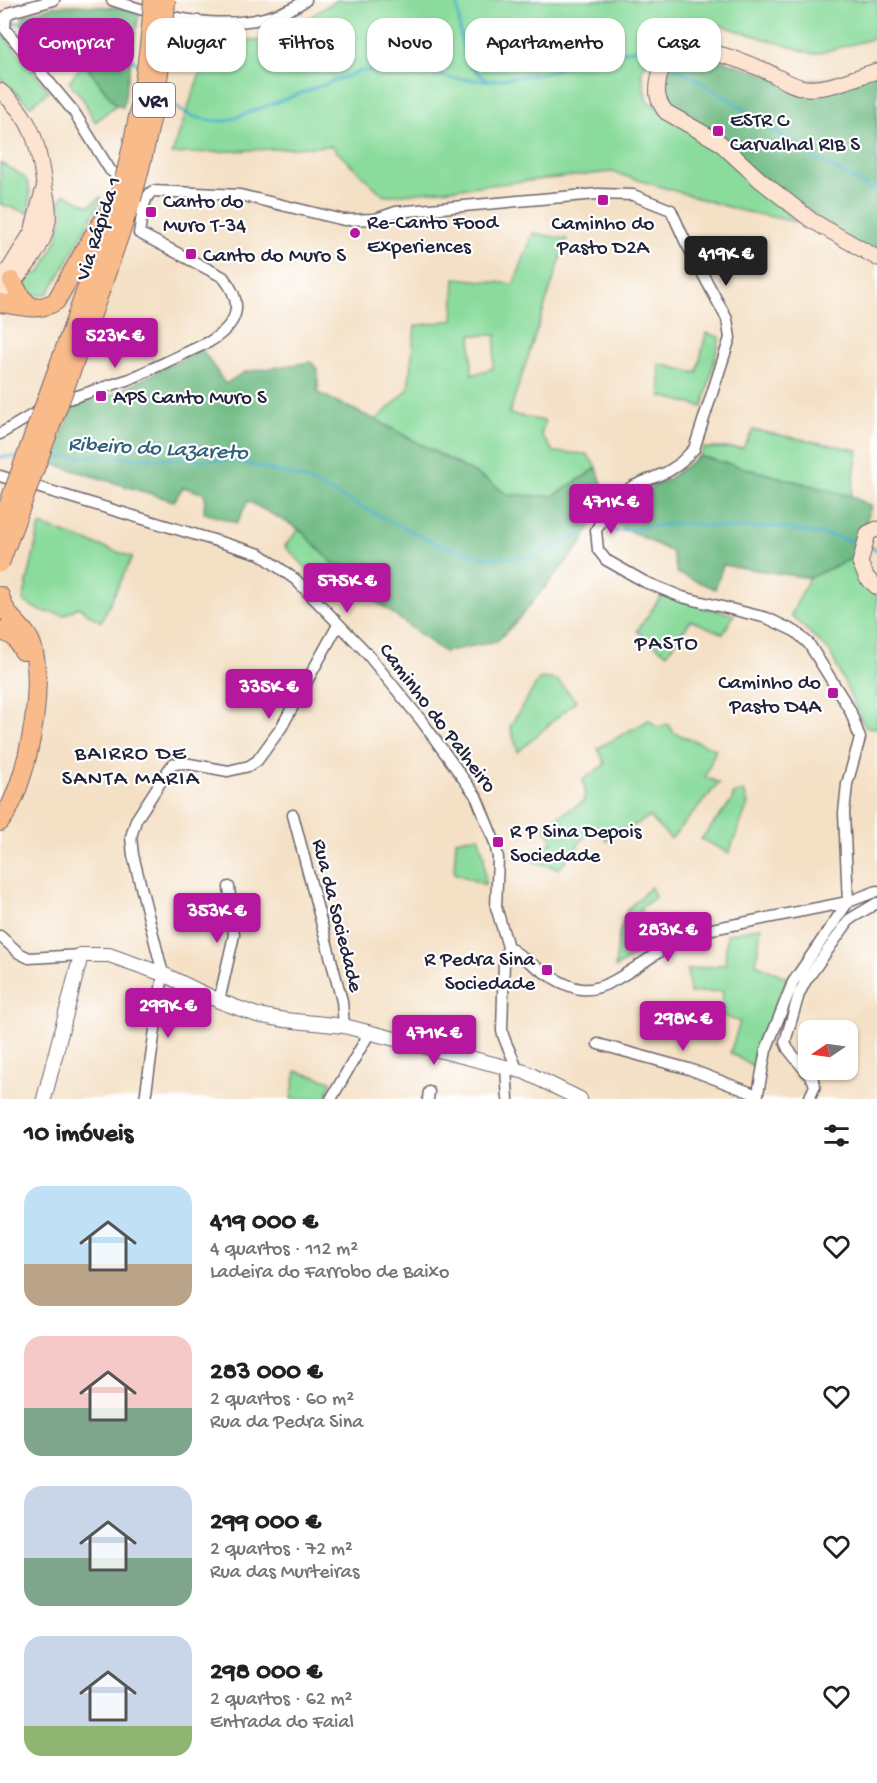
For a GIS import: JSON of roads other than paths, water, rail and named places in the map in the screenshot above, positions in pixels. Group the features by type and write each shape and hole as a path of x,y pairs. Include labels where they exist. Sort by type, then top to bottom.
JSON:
{"highway":[{"name":"Via Rápida 1","path":"132,198 141,100 150,46 153,0"},
{"name":"Via Rápida 1","path":"0,528 132,198 155,98 166,0"},
{"path":"0,303 32,308 47,307 56,301 93,236 132,198"},
{"path":"4,284 32,308"},
{"name":"Via Rápida 1","path":"0,563 83,318"},
{"path":"0,596 9,615 13,633 23,651 26,680 22,730 14,769 0,795"},
{"path":"2,819 18,787 31,740 36,688 35,654 31,642 13,633"}],"main road":[{"path":"877,71 824,87 802,88 762,69 699,50 680,51 670,56 660,72 657,90 660,105 666,112 719,142 760,180 811,220 877,258"},
{"path":"0,91 10,99 35,136 42,161 48,202 48,221 38,248 4,284"},
{"path":"872,531 860,563 867,578 877,587"}],"street":[{"path":"0,434 43,408 130,379 194,349 220,335 229,327 235,316 233,292 223,278 139,233 132,198 110,170 74,112 9,37 5,29 6,16 15,11 54,0"},
{"path":"112,0 177,18 242,23 281,14 306,0"},
{"path":"132,198 159,190 240,195 354,221 376,219 396,212 597,194 633,195 670,210 724,312 730,338 694,449 678,465 633,486 615,500 596,530 598,550 606,560 645,582 682,597 767,618 796,633 809,644 850,710 860,738 848,784 844,813 848,902 794,982 766,1050 757,1097 689,1069 598,1044"},
{"name":"Caminho do Palheiro","path":"0,476 260,554 297,580 364,650 421,720 476,796 495,843 498,858 496,907 508,948 504,962 502,1031 504,1042 515,1062 511,1070"},
{"path":"145,1099 163,974 133,855 131,837 136,820 173,764 184,763 228,771 249,766 257,761 281,728 338,625"},
{"name":"Rua da Sociedade","path":"293,815 342,1001 344,1026"},
{"path":"219,1001 234,935 229,887"},
{"path":"508,948 553,977 580,989 595,988 609,983 682,938 702,931 848,902 877,891"},
{"path":"810,1099 815,1086 813,1080 785,1042 799,994 850,919 877,903"},
{"path":"0,936 19,953 30,958 109,955 163,974 219,1001 257,1015 344,1026 370,1032 533,1076 580,1099"},
{"path":"44,1099 81,955"},
{"path":"331,1099 370,1032"},
{"path":"508,1099 511,1070"}],"waterway":[{"name":"Ribeiro do Lazareto","path":"457,0 462,45 471,64 488,81 541,74 597,57 637,49"},
{"name":"Ribeiro do Lazareto","path":"0,21 51,27 93,24 114,37 139,66"},
{"name":"Ribeiro do Lazareto","path":"163,94 183,112 207,120 226,121 361,71 420,70 449,78 488,81"},
{"name":"Ribeiro do Lazareto","path":"684,72 817,159 877,192"},
{"name":"Ribeiro do Lazareto","path":"47,458 106,456 236,461 305,479 441,546 485,557 530,557 579,535"},
{"name":"Ribeiro do Lazareto","path":"0,457 19,457"},
{"name":"Ribeiro do Lazareto","path":"610,532 680,523 729,528 776,527 833,536 860,544"},
{"name":"Ribeiro do Lazareto","path":"869,546 877,550"}],"place":[{"name":"ESTR C Carvalhal RIB S","path":"718,131"},
{"name":"Caminho do Pasto D2A","path":"603,200"},
{"name":"Canto do Muro T-34","path":"151,212"},
{"name":"Re-Canto Food Experiences","path":"355,233"},
{"name":"Canto do Muro S","path":"191,254"},
{"name":"APS Canto Muro S","path":"101,396"},
{"name":"Caminho do Pasto D4A","path":"833,693"},
{"name":"R P Sina Depois Sociedade","path":"498,842"},
{"name":"R Pedra Sina Sociedade","path":"547,970"}],"district":[{"name":"PASTO","path":"667,641"},
{"name":"BAIRRO DE SANTA MARIA","path":"131,764"}]}
